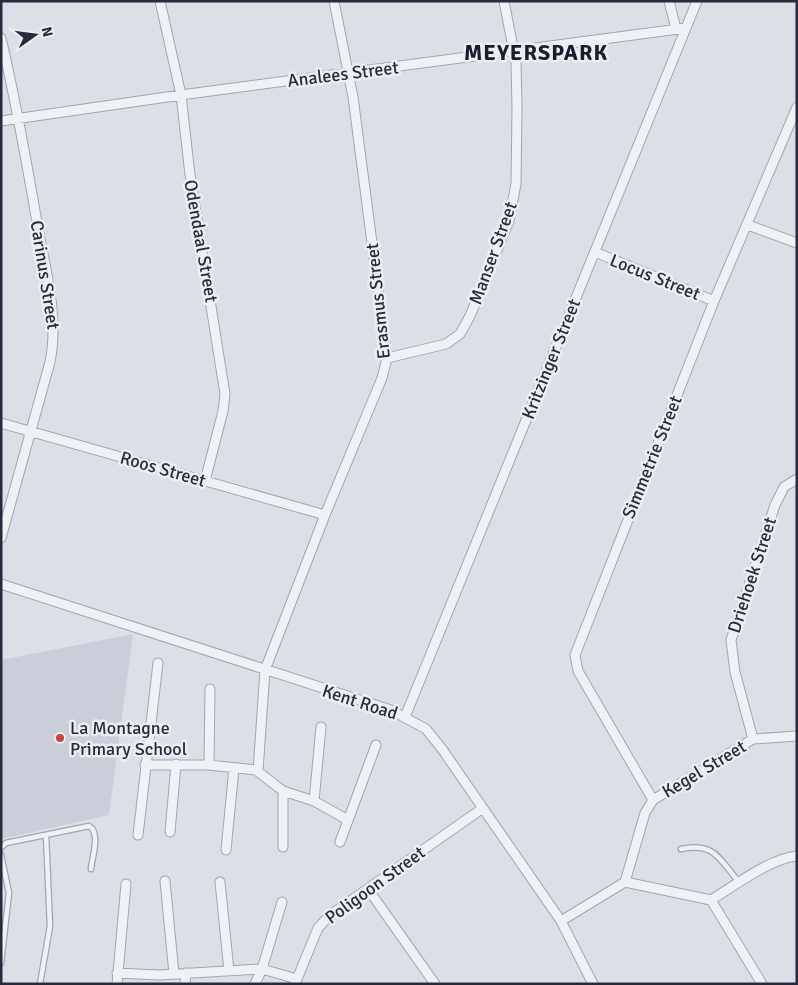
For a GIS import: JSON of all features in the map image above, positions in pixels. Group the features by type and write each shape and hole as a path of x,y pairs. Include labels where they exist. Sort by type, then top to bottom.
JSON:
{"street":[{"name":"Odendaal Street","path":"160,1 181,95 190,175 226,394 205,481"},
{"name":"Erasmus Street","path":"258,771 265,670 325,515 376,392 387,358 350,74 334,1"},
{"name":"Manser Street","path":"387,358 430,349 450,342 460,334 470,316 508,221 514,198 517,107 514,52 504,1"},
{"path":"669,1 676,29"},
{"name":"Kritzinger Street","path":"405,716 697,1"},
{"name":"Analees Street","path":"1,121 181,95 686,28"},
{"name":"Carinus Street","path":"1,38 20,118 55,328 50,362 1,538"},
{"name":"Simmetrie Street","path":"653,800 578,671 575,655 714,301 795,117 797,107"},
{"path":"748,225 797,243"},
{"name":"Locus Street","path":"595,252 714,301"},
{"name":"Roos Street","path":"1,423 325,515"},
{"name":"Driehoek Street","path":"753,739 735,672 731,640 775,505 784,486 797,479"},
{"name":"Kent Road","path":"1,584 405,716 426,729 434,737 561,921 594,984"},
{"path":"138,835 158,663"},
{"path":"209,764 210,689"},
{"path":"314,802 320,727"},
{"name":"Kegel Street","path":"625,882 645,813 653,800 753,739 797,736"},
{"path":"340,842 376,746"},
{"path":"170,832 176,764"},
{"path":"145,765 209,764 258,771 283,791 314,802 348,820"},
{"path":"226,850 234,768"},
{"path":"283,791 283,847"},
{"name":"Poligoon Street","path":"296,981 318,928 329,916 482,808"},
{"path":"561,921 625,882 711,900 784,859 797,856"},
{"path":"165,881 174,974"},
{"path":"220,882 229,971"},
{"path":"117,984 126,884"},
{"path":"368,889 435,984"},
{"path":"711,900 762,984"},
{"path":"255,984 262,969 282,902"},
{"path":"117,973 174,974 262,969 296,981"},
{"path":"185,984 186,973"}],"lane":[{"path":"1,848 6,843 86,826 91,827 95,835 91,869"},
{"path":"40,984 50,926 46,834"},
{"path":"681,849 704,847 714,852 740,883"},
{"path":"1,855 9,893 1,963"}],"shaded area":[{"name":"La Montagne Primary School","path":"133,634 109,815 1,839 1,660"}],"place":[{"name":"La Montagne Primary School","path":"60,738"}],"district":[{"name":"MEYERSPARK","path":"536,52"}]}
